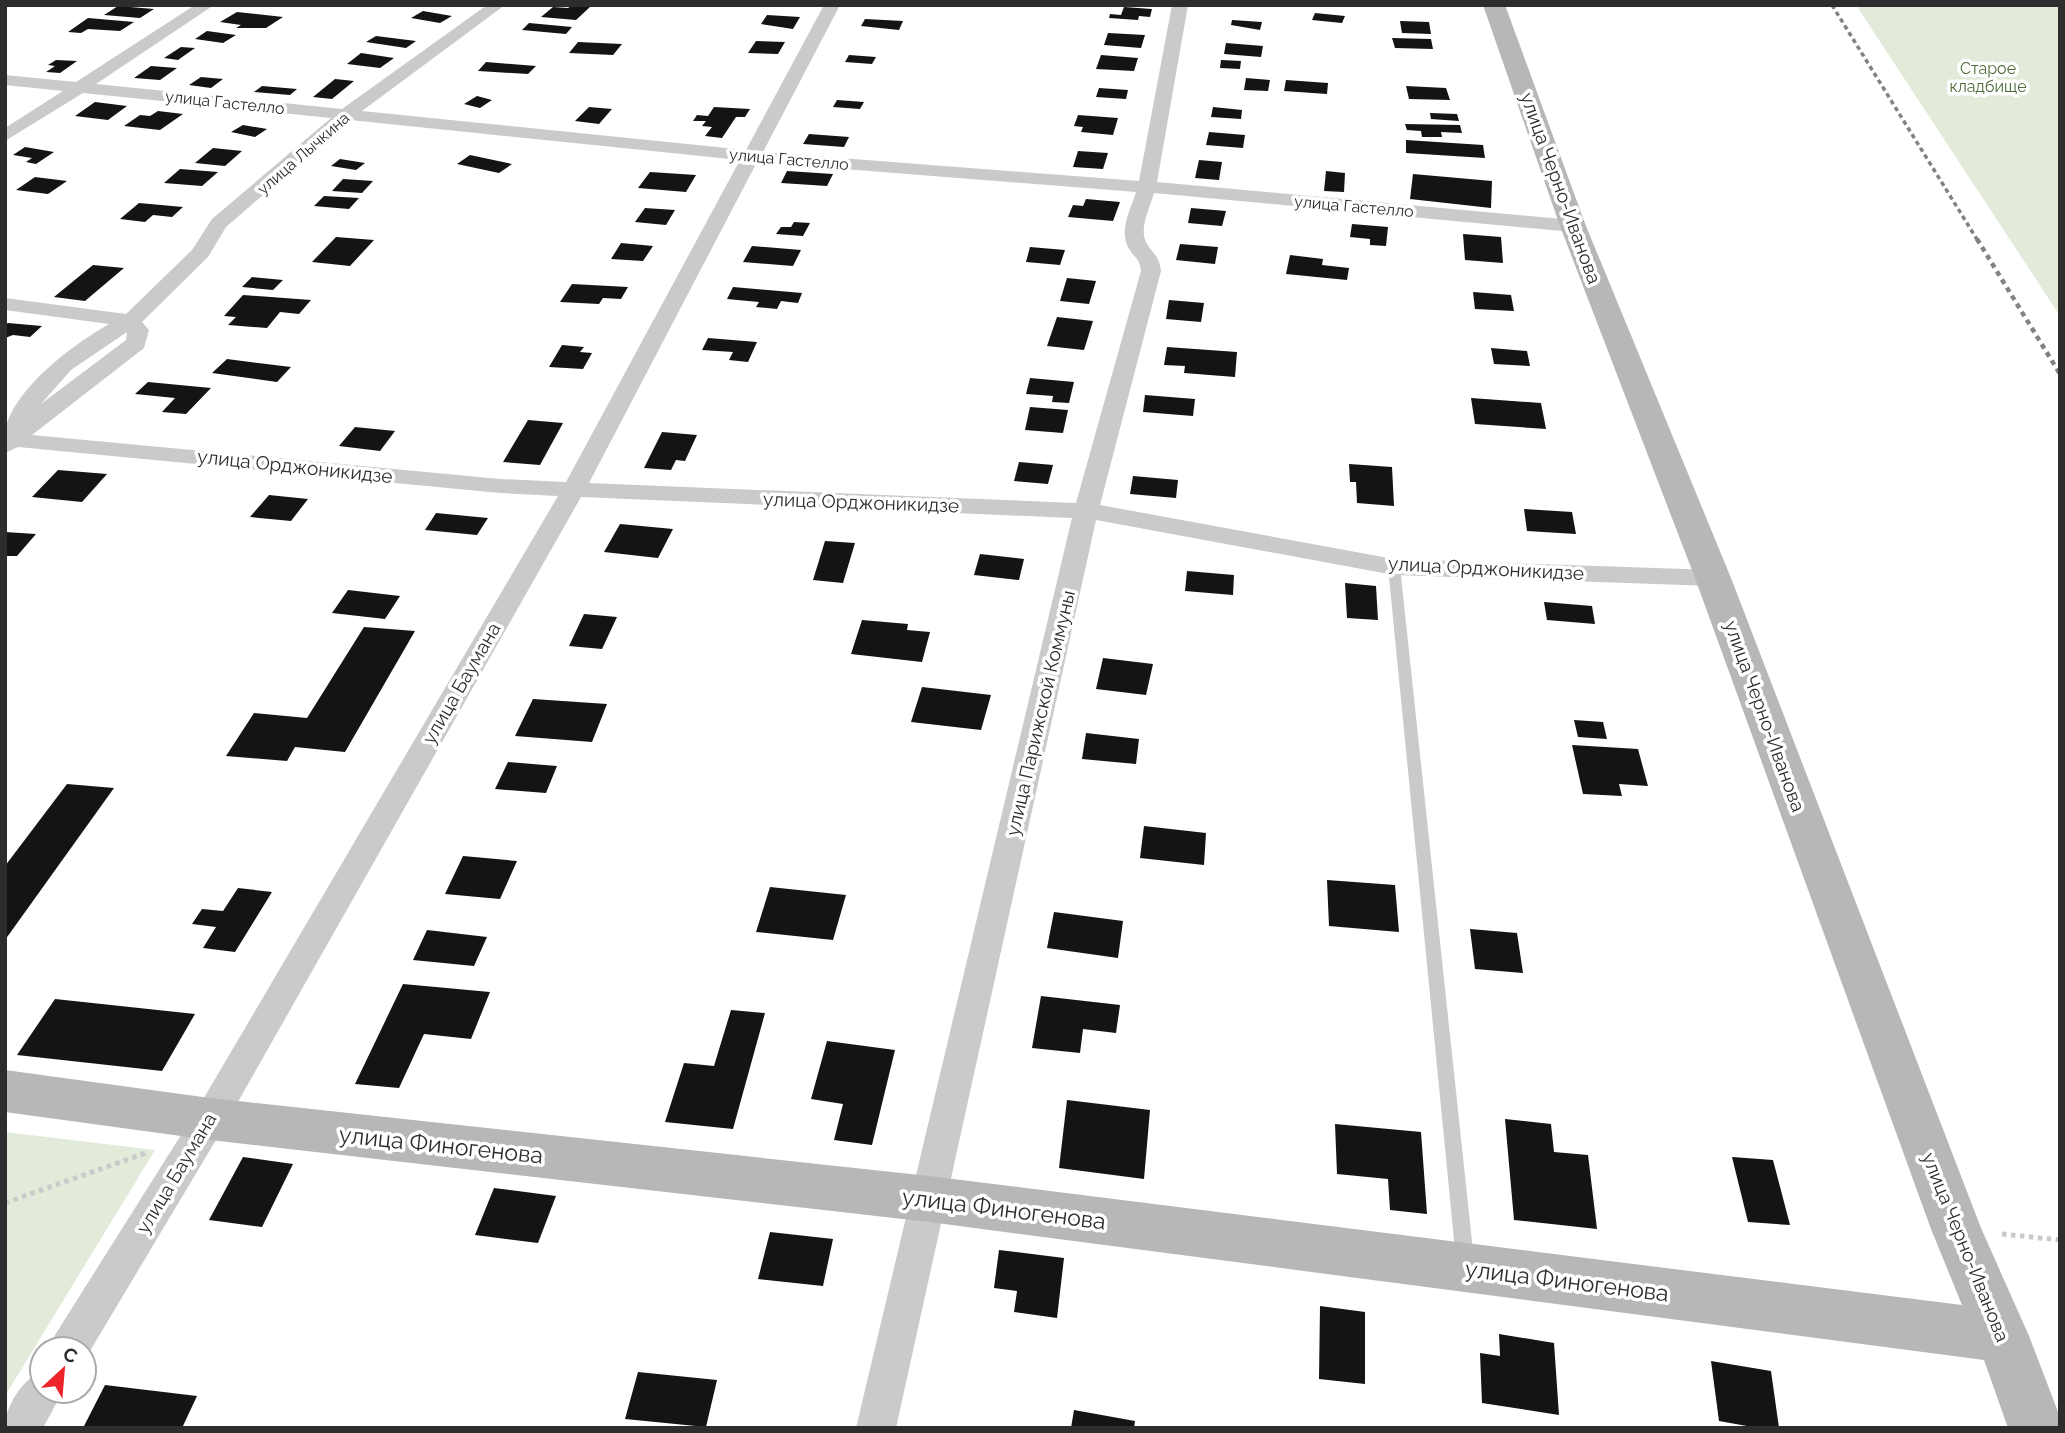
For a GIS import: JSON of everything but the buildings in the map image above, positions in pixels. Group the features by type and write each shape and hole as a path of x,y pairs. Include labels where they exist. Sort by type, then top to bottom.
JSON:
{"main road":[{"name":"улица Черно-Иванова","path":"1494,5 1573,226 1713,578 1956,1229 2003,1336 2036,1428"},
{"name":"улица Финогенова","path":"5,1091 202,1132 929,1199 2003,1336"}],"street":[{"path":"5,136 206,5"},
{"name":"улица Лычкина","path":"8,441 23,412 50,379 88,346 131,321 201,253 219,223 347,114 497,5"},
{"name":"улица Баумана","path":"78,1335 202,1132 573,491 832,5"},
{"name":"улица Парижской Коммуны","path":"876,1428 1086,511 1151,271 1150,260 1138,247 1133,233 1147,187 1180,5"},
{"name":"улица Гастелло","path":"5,80 752,156 1147,187 1573,226"},
{"path":"5,304 131,321"},
{"name":"улица Орджоникидзе","path":"8,441 573,491 1086,511 1128,516 1394,566 1713,578"},
{"path":"20,1428 34,1405"}],"lane":[{"path":"1394,566 1466,1268"}],"path":[{"path":"5,1203 202,1132"},
{"path":"1956,1229 2060,1240"}],"green space":[{"name":"Старое кладбище","path":"1856,5 2060,5 2060,316"},
{"path":"5,1132 155,1150 42,1335 28,1335 28,1358 5,1396"}],"railway":[{"path":"1832,5 1978,241"},
{"path":"1977,239 2060,374"}]}
